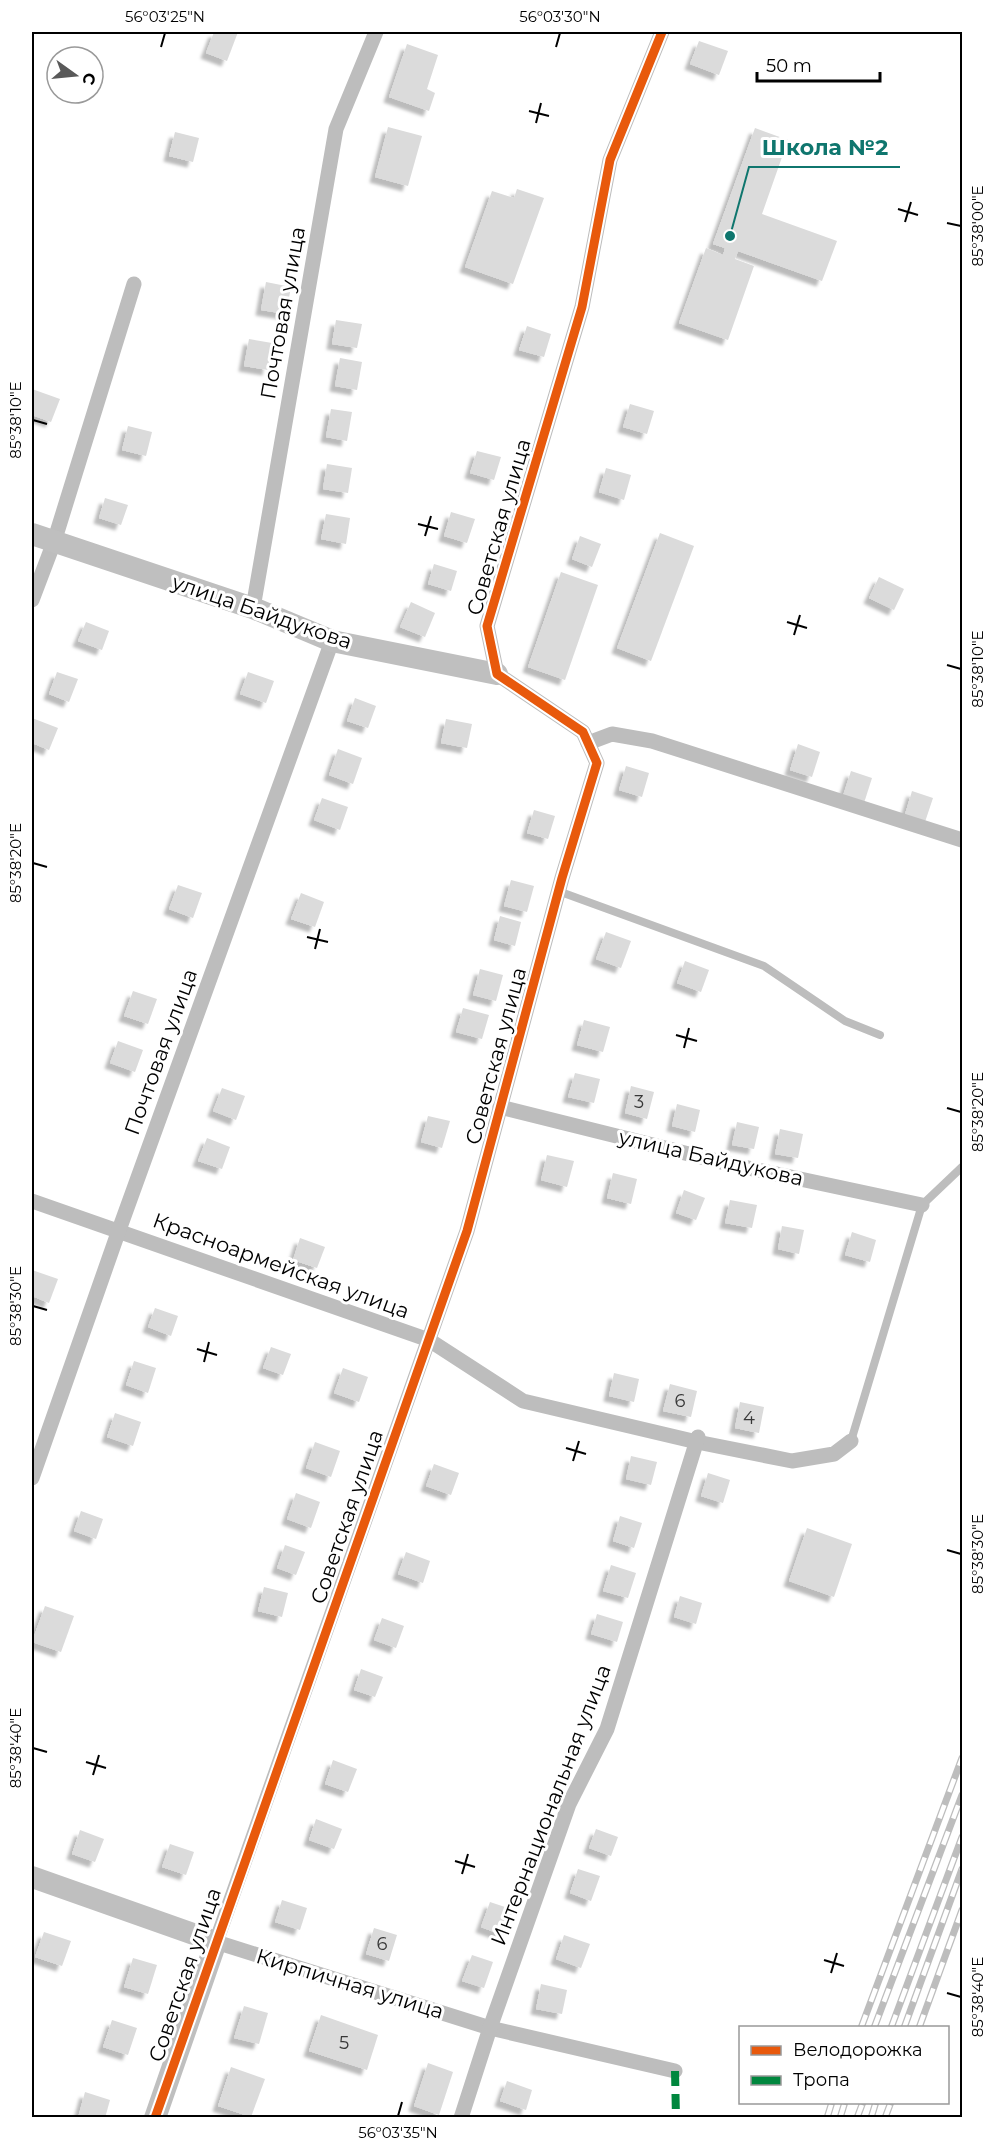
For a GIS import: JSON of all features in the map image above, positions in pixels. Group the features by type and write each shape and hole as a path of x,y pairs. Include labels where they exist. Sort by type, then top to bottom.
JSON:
{"street":[{"name":"Почтовая улица","path":"253,608 336,129 376,32"},
{"name":"Советская улица","path":"497,674 487,626 582,307 610,160 662,32"},
{"path":"32,600 54,542 134,284"},
{"name":"улица Байдукова","path":"32,534 253,608 332,641 497,674"},
{"name":"Почтовая улица","path":"32,1478 118,1230 332,641"},
{"path":"497,674 583,732 588,742 612,734 652,741 963,840"},
{"name":"Советская улица","path":"154,2118 467,1231 558,891 597,763 588,742"},
{"name":"улица Байдукова","path":"500,1107 725,1164 922,1204"},
{"name":"Красноармейская улица","path":"32,1201 429,1340 523,1401 792,1461 834,1454 850,1441"},
{"name":"Интернациональная улица","path":"461,2118 490,2028 569,1804 607,1729 697,1440"},
{"name":"Кирпичная улица","path":"32,1877 216,1942 490,2028 675,2071"}],"lane":[{"path":"558,891 764,966 845,1021 880,1035"},
{"path":"850,1441 922,1204 963,1167"}],"building":[{"path":"214,32 238,32 227,61 206,53"},
{"path":"699,41 728,51 719,75 690,64"},
{"path":"407,44 438,55 427,89 435,93 429,111 389,97"},
{"path":"388,127 422,136 408,186 375,177"},
{"path":"755,128 788,140 762,214 837,241 822,281 738,251 735,259 754,266 728,340 679,323 706,248 723,255 725,248 713,244"},
{"path":"175,132 199,138 193,162 169,156"},
{"path":"517,189 544,198 513,284 465,267 492,191 514,198"},
{"path":"266,282 291,287 286,314 261,310"},
{"path":"336,320 362,324 357,348 332,344"},
{"path":"527,326 551,334 544,357 519,350"},
{"path":"249,339 272,343 268,370 244,366"},
{"path":"340,358 362,362 357,390 335,386"},
{"path":"32,389 60,399 51,422 32,415"},
{"path":"630,404 654,411 647,434 623,427"},
{"path":"331,409 352,412 347,441 326,437"},
{"path":"128,426 152,432 146,456 122,450"},
{"path":"477,451 501,457 494,480 470,473"},
{"path":"327,464 352,468 348,493 323,489"},
{"path":"606,468 631,475 624,500 599,492"},
{"path":"105,498 128,505 121,525 99,518"},
{"path":"451,512 475,519 467,543 444,536"},
{"path":"326,514 350,518 346,544 321,539"},
{"path":"660,533 694,546 651,661 617,648"},
{"path":"580,536 601,544 592,567 572,559"},
{"path":"434,564 457,571 451,591 428,584"},
{"path":"561,572 598,585 565,680 528,667"},
{"path":"879,577 904,589 894,610 869,598"},
{"path":"411,602 435,613 425,637 400,627"},
{"path":"86,622 109,631 102,650 78,641"},
{"path":"57,672 78,679 69,702 49,694"},
{"path":"248,672 274,681 266,703 240,694"},
{"path":"355,698 376,706 368,728 347,721"},
{"path":"32,718 58,728 49,750 32,743"},
{"path":"446,719 472,724 467,748 441,743"},
{"path":"798,744 820,752 812,777 790,770"},
{"path":"338,749 362,758 353,784 329,775"},
{"path":"626,766 649,773 642,797 619,790"},
{"path":"851,771 872,778 864,803 843,796"},
{"path":"912,791 933,798 924,825 904,818"},
{"path":"322,798 348,807 340,830 314,820"},
{"path":"534,810 555,816 548,839 527,833"},
{"path":"511,880 534,886 527,912 504,906"},
{"path":"178,885 202,893 193,918 169,909"},
{"path":"301,893 324,902 315,927 291,919"},
{"path":"500,916 521,922 515,946 494,940"},
{"path":"606,932 631,941 621,968 596,959"},
{"path":"685,961 709,970 701,992 677,983"},
{"path":"480,969 503,975 496,1001 473,995"},
{"path":"133,991 157,999 148,1024 124,1016"},
{"path":"463,1008 489,1015 482,1039 456,1032"},
{"path":"584,1020 610,1027 603,1052 577,1045"},
{"path":"118,1041 143,1050 135,1072 110,1063"},
{"path":"575,1073 600,1079 594,1103 568,1097"},
{"path":"631,1086 654,1092 647,1119 625,1113"},
{"path":"222,1088 245,1096 236,1120 213,1111"},
{"path":"677,1104 700,1110 695,1132 672,1126"},
{"path":"428,1116 450,1121 442,1148 421,1142"},
{"path":"737,1122 759,1127 754,1149 732,1145"},
{"path":"780,1129 803,1134 798,1158 775,1154"},
{"path":"207,1138 230,1147 222,1169 198,1161"},
{"path":"547,1155 574,1161 567,1187 541,1180"},
{"path":"613,1173 637,1179 631,1204 607,1198"},
{"path":"684,1190 705,1198 696,1220 676,1213"},
{"path":"730,1200 757,1205 752,1228 725,1223"},
{"path":"782,1226 804,1230 799,1254 778,1249"},
{"path":"852,1232 876,1240 870,1262 845,1255"},
{"path":"300,1238 325,1247 317,1268 293,1260"},
{"path":"32,1270 58,1279 49,1303 32,1296"},
{"path":"155,1308 178,1316 171,1336 148,1327"},
{"path":"271,1347 291,1354 283,1375 263,1368"},
{"path":"134,1361 156,1368 148,1393 126,1385"},
{"path":"343,1368 368,1377 359,1402 334,1393"},
{"path":"614,1373 639,1379 634,1402 609,1396"},
{"path":"670,1384 697,1391 691,1417 663,1411"},
{"path":"740,1402 764,1407 759,1433 735,1428"},
{"path":"115,1413 141,1422 133,1446 107,1437"},
{"path":"315,1442 340,1451 331,1477 306,1468"},
{"path":"631,1456 657,1462 651,1485 626,1479"},
{"path":"434,1464 459,1473 451,1495 426,1486"},
{"path":"708,1473 730,1480 723,1503 701,1496"},
{"path":"296,1493 320,1502 311,1528 287,1519"},
{"path":"81,1511 103,1519 96,1539 74,1531"},
{"path":"620,1516 642,1523 634,1548 613,1541"},
{"path":"807,1528 852,1544 834,1597 789,1581"},
{"path":"285,1545 305,1552 296,1575 277,1568"},
{"path":"406,1552 430,1561 423,1583 398,1574"},
{"path":"611,1565 636,1573 628,1598 603,1591"},
{"path":"264,1587 288,1593 282,1617 258,1611"},
{"path":"680,1596 702,1603 696,1624 674,1617"},
{"path":"45,1606 74,1616 61,1652 32,1642"},
{"path":"597,1614 623,1622 617,1642 591,1634"},
{"path":"382,1618 404,1626 396,1648 374,1640"},
{"path":"361,1669 383,1677 375,1697 354,1690"},
{"path":"333,1760 357,1769 348,1792 325,1784"},
{"path":"316,1819 342,1829 334,1849 309,1840"},
{"path":"596,1829 618,1837 611,1856 589,1848"},
{"path":"80,1830 104,1839 95,1862 72,1854"},
{"path":"170,1844 194,1852 186,1875 162,1867"},
{"path":"578,1869 600,1876 591,1901 570,1893"},
{"path":"282,1900 307,1908 300,1930 275,1922"},
{"path":"490,1902 514,1910 505,1936 481,1927"},
{"path":"374,1928 397,1935 389,1961 366,1954"},
{"path":"44,1932 71,1941 62,1966 35,1957"},
{"path":"564,1935 590,1944 581,1968 556,1959"},
{"path":"472,1955 493,1962 484,1988 462,1981"},
{"path":"133,1958 157,1965 148,1994 124,1987"},
{"path":"541,1984 567,1990 562,2014 536,2009"},
{"path":"244,2006 268,2013 259,2044 234,2038"},
{"path":"321,2015 378,2035 367,2070 309,2051"},
{"path":"112,2020 137,2028 128,2055 103,2047"},
{"path":"428,2063 453,2072 439,2115 414,2106"},
{"path":"231,2067 265,2079 251,2117 218,2106"},
{"path":"507,2081 532,2090 526,2110 500,2101"},
{"path":"85,2092 110,2100 105,2118 78,2118"}],"railway":[{"path":"862,2026 962,1758"},
{"path":"875,2026 962,1795"},
{"path":"892,2026 962,1837"},
{"path":"905,2026 962,1869"},
{"path":"920,2026 962,1910"},
{"path":"827,2118 831,2104"},
{"path":"840,2118 844,2104"},
{"path":"857,2118 862,2104"},
{"path":"871,2118 875,2104"},
{"path":"885,2118 890,2104"}],"marked path":[{"path":"675,2071 676,2118"}],"cycle path":[{"path":"155,2118 467,1231 562,878 597,763 583,732 497,674 487,626 582,307 610,160 662,32"}],"place":[{"name":"Школа №2","path":"730,236"}]}
